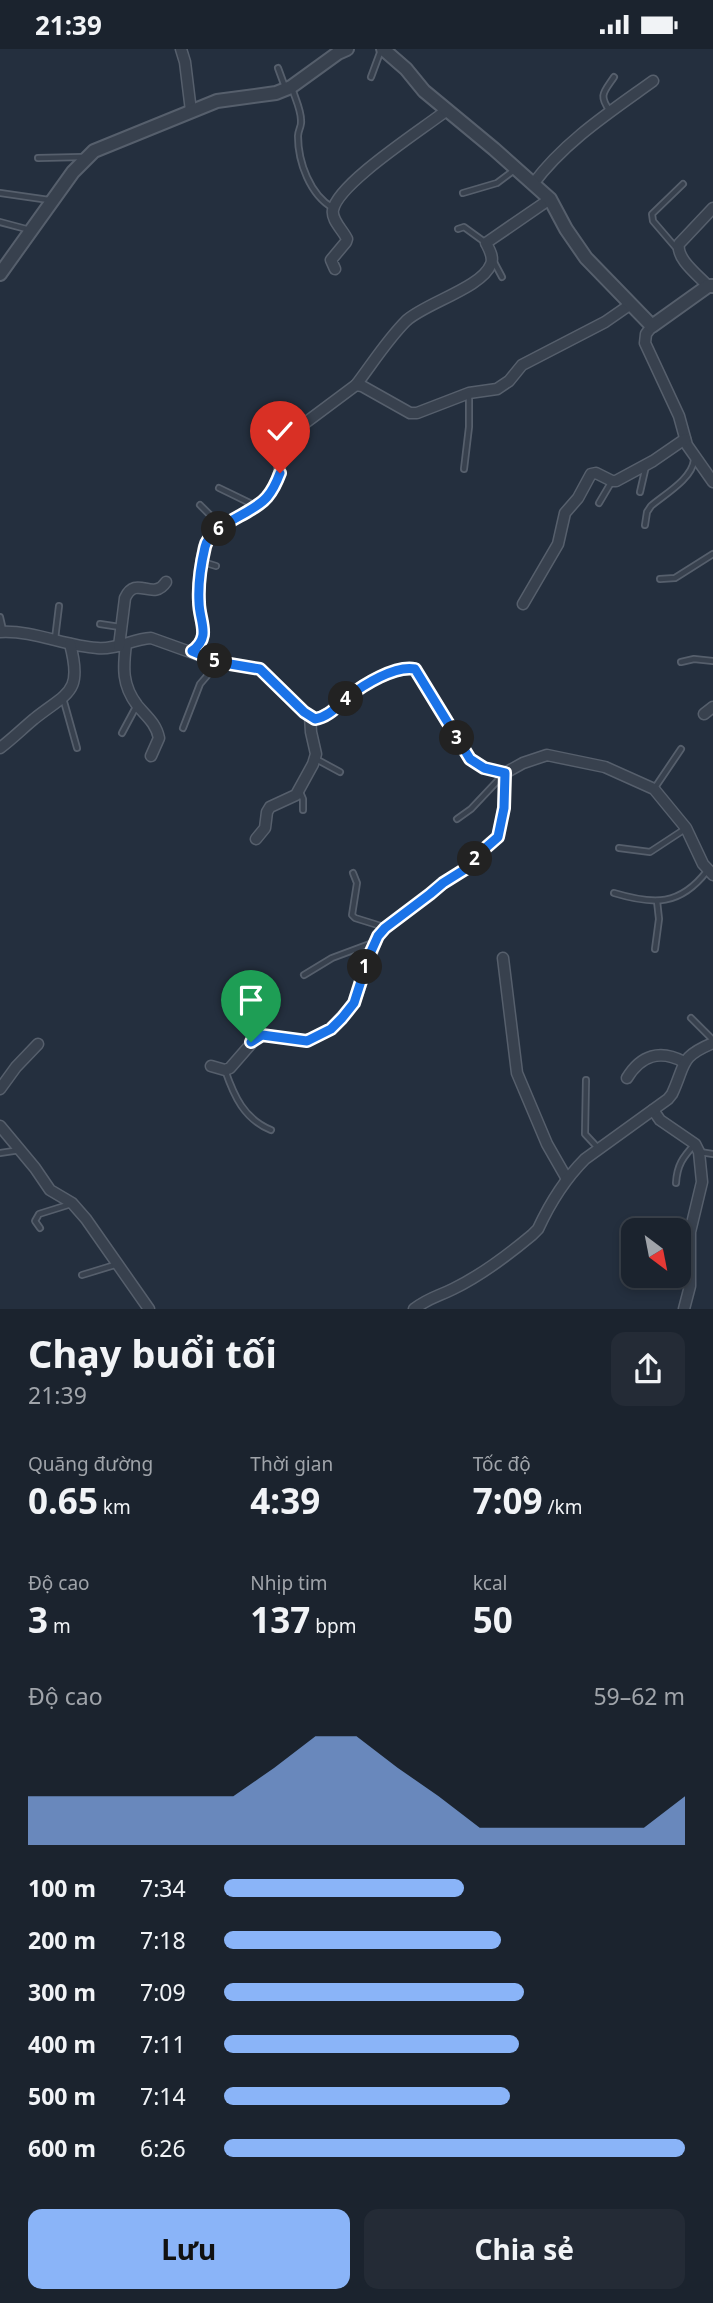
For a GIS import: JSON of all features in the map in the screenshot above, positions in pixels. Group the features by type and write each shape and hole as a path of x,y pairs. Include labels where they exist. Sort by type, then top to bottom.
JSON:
{"street":[{"path":"181,49 191,111"},
{"path":"382,49 406,69 424,91 550,198 566,229 586,258 652,326"},
{"path":"0,274 73,172 88,157 109,144 217,101 276,93 289,88 340,50"},
{"path":"533,184 547,165 573,140 653,81"},
{"path":"335,269 331,260 347,239 333,215 333,208 350,184 365,171 447,110"},
{"path":"192,651 198,647 204,633 199,603 207,540 268,496 280,473 280,442 356,385 405,322 416,313 454,295 478,278 491,264 492,257 486,243 550,198"},
{"path":"713,208 679,244 678,249 680,256 710,286 652,326 646,334 645,343 679,416 685,439 713,482"},
{"path":"356,385 410,413 417,413 468,393 497,389 522,365 596,327 631,305"},
{"path":"523,604 558,544 565,513 578,498 592,474 596,473 612,481 624,477 685,439"},
{"path":"151,756 158,744 158,731 137,705 124,680 122,628 128,591 137,587 158,590 162,589 166,582"},
{"path":"2,632 26,633 99,649 151,638 218,662 260,669 315,719 320,719 354,692 382,675 404,668 415,669 470,759 484,768 505,773 523,762 547,755 604,767 654,789 686,828 710,873"},
{"path":"0,748 63,698 73,686 75,661 70,644"},
{"path":"704,714 713,707"},
{"path":"256,839 265,828 270,807 300,791 316,759 310,716"},
{"path":"211,1066 225,1070 230,1068 251,1042 262,1035 307,1041 331,1029 354,1003 376,942 385,928 467,868 498,837 504,808 505,773"},
{"path":"503,958 517,1073 547,1144 567,1179"},
{"path":"414,1309 428,1298 479,1275 532,1235 567,1179 585,1160 672,1094 684,1062 692,1053 713,1041"},
{"path":"0,1089 38,1044"},
{"path":"627,1078 637,1064 647,1058 664,1055 684,1062"},
{"path":"653,1110 660,1120 697,1148 702,1182 690,1232 690,1286 684,1309"},
{"path":"0,1126 50,1190 72,1203 149,1309"}],"lane":[{"path":"370,77 382,49"},
{"path":"278,68 301,115 298,136 303,167 322,202 333,208"},
{"path":"610,112 602,101 602,96 614,77"},
{"path":"38,158 88,157"},
{"path":"463,193 497,183 517,168"},
{"path":"678,249 653,221 652,214 682,184"},
{"path":"0,193 54,201"},
{"path":"0,222 33,230"},
{"path":"458,229 464,227 486,243"},
{"path":"492,257 502,277"},
{"path":"464,469 469,427 468,393"},
{"path":"645,525 651,506 693,468 695,462 692,452"},
{"path":"640,492 646,465"},
{"path":"599,503 612,481"},
{"path":"219,488 256,507"},
{"path":"200,505 222,527"},
{"path":"660,579 675,578 711,555 713,566"},
{"path":"203,562 216,566"},
{"path":"55,639 59,606"},
{"path":"0,617 2,632"},
{"path":"100,624 122,628"},
{"path":"681,662 694,659 713,661"},
{"path":"183,728 200,684 218,662"},
{"path":"63,698 77,748"},
{"path":"122,733 137,705"},
{"path":"654,789 681,749"},
{"path":"316,759 340,772"},
{"path":"457,819 471,809 505,773"},
{"path":"300,791 303,810"},
{"path":"619,848 650,852 686,828"},
{"path":"353,873 357,883 352,915 385,928"},
{"path":"614,893 636,900 670,899 691,890 710,873"},
{"path":"655,949 659,919 657,901"},
{"path":"304,975 332,958 376,942"},
{"path":"691,1018 713,1041"},
{"path":"225,1070 231,1088 244,1110 259,1125 271,1130"},
{"path":"586,1080 585,1134 599,1149"},
{"path":"676,1183 677,1168 682,1158 697,1148 713,1154"},
{"path":"0,1153 19,1150"},
{"path":"40,1228 35,1221 39,1214 72,1203"},
{"path":"82,1275 118,1263"},
{"path":"427,1309 428,1298"}],"route":[{"path":"251,1042 262,1035 307,1041 331,1029 354,1003 378,936 422,899 467,868 493,842 500,834 504,808 505,773 484,768 470,759 415,669 404,668 382,675 360,688 325,716 315,719 255,666 218,662 192,651 198,647 204,633 199,603 207,540 214,532 257,506 268,496 280,473"}]}
